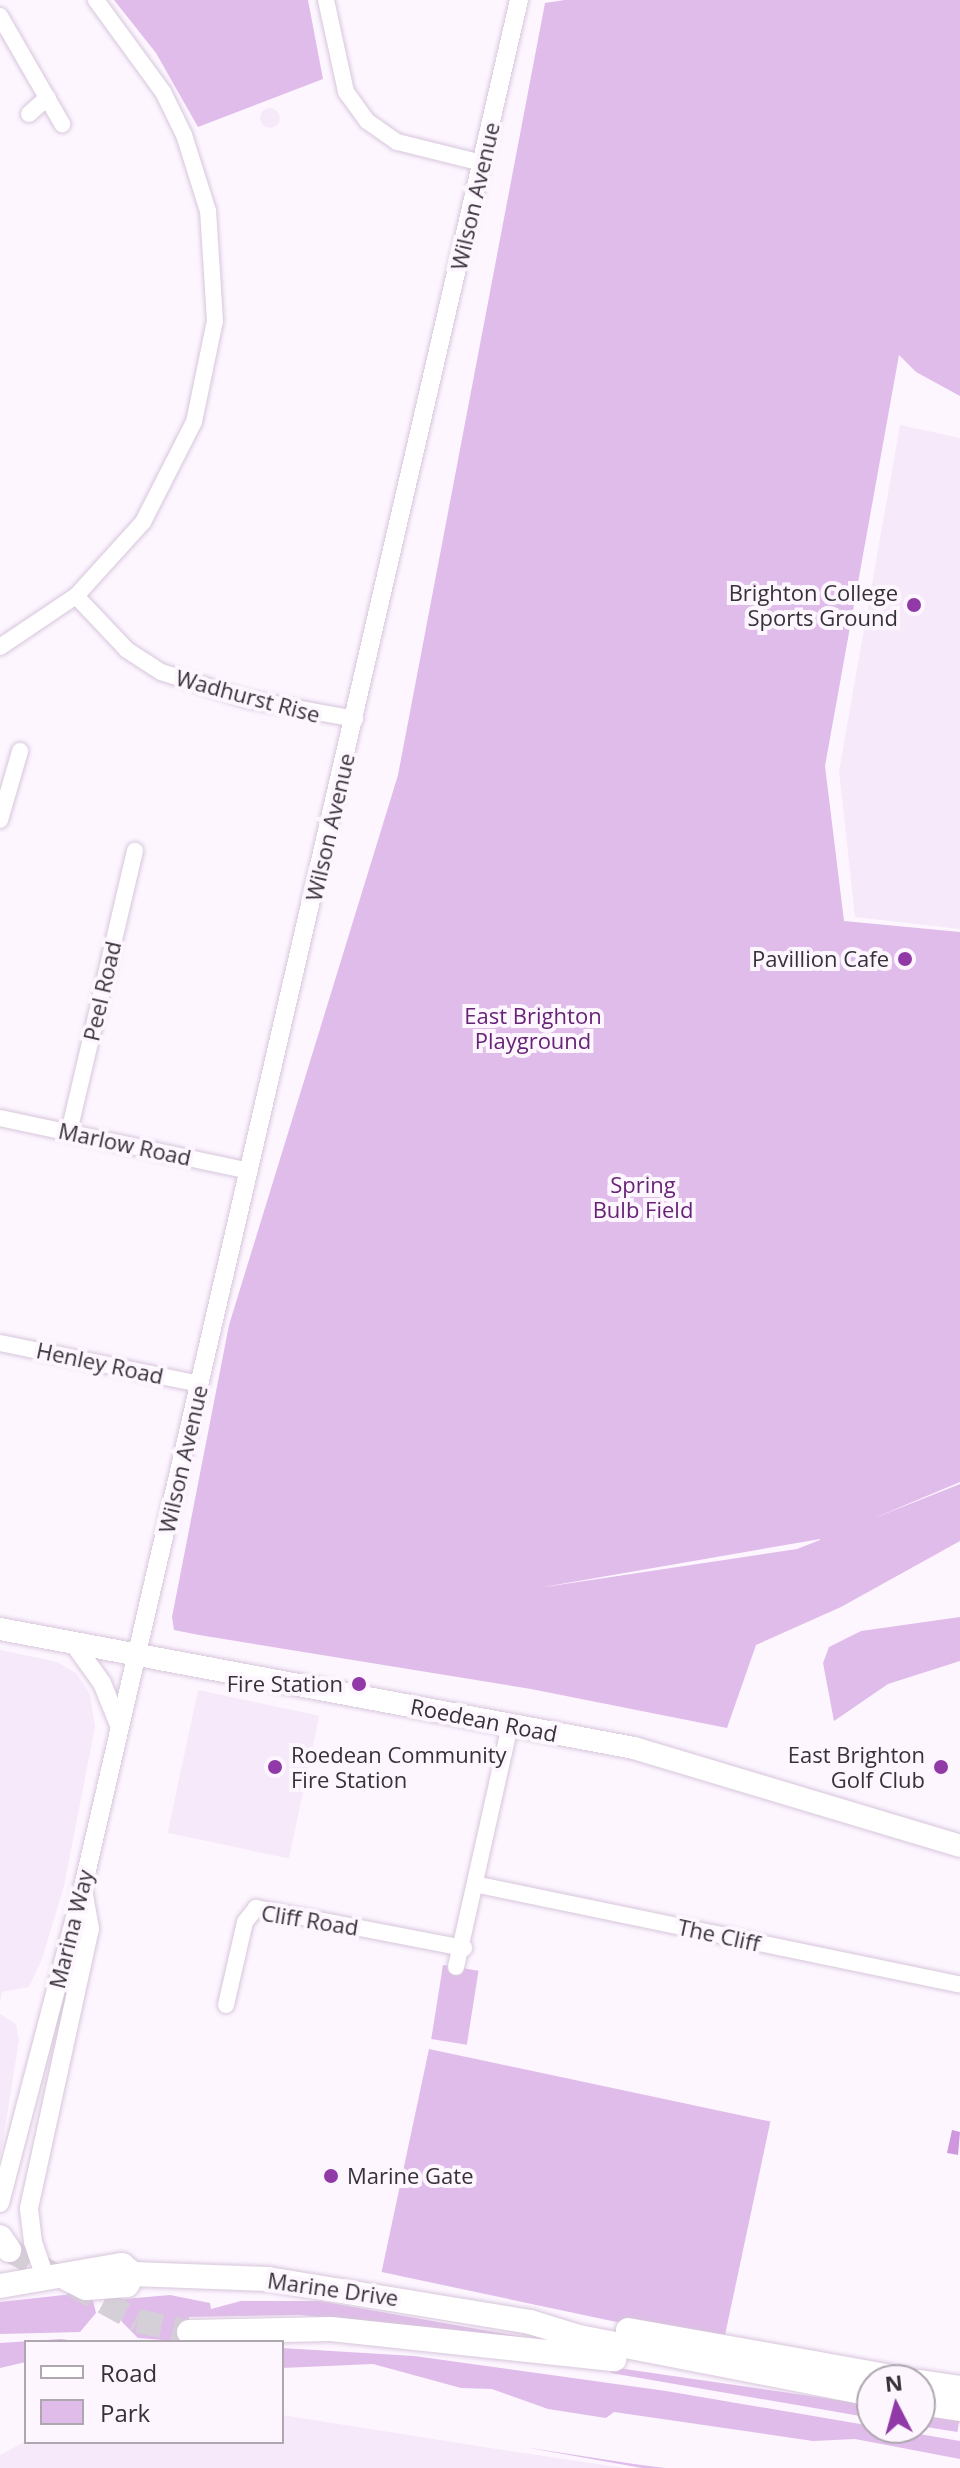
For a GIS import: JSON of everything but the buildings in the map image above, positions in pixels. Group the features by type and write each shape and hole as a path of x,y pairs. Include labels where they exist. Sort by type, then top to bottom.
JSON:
{"main road":[{"name":"Roedean Road","path":"0,1629 634,1748 960,1846"},
{"name":"Marine Drive","path":"0,2286 56,2279 86,2288 127,2285 133,2274 283,2281 530,2322 579,2337 856,2391"},
{"name":"Marine Drive","path":"530,2322 586,2322 856,2370"},
{"path":"189,2332 331,2329 767,2375"},
{"path":"936,2384 960,2388"},
{"path":"936,2405 960,2409"}],"street":[{"path":"0,647 76,596 143,522 171,475 201,397 215,321 208,211 189,148 163,92 96,0"},
{"path":"326,0 346,92 367,121 397,142 482,163"},
{"name":"Wilson Avenue","path":"137,1654 519,0"},
{"path":"0,16 62,124"},
{"path":"29,114 48,97"},
{"name":"Wadhurst Rise","path":"76,596 127,650 161,672 246,699 355,719"},
{"path":"0,820 20,751"},
{"name":"Peel Road","path":"69,1132 135,851"},
{"name":"Marlow Road","path":"0,1118 249,1171"},
{"name":"Henley Road","path":"0,1343 200,1384"},
{"path":"74,1644 102,1683 119,1725"},
{"name":"Marina Way","path":"0,2203 83,1887 137,1654"},
{"path":"456,1967 464,1948 479,1885 510,1725"},
{"name":"The Cliff","path":"479,1885 960,1985"},
{"path":"56,2279 33,2242 29,2208 90,1929 83,1887"},
{"name":"Cliff Road","path":"226,2005 245,1922 256,1908 464,1948"}],"shaded area":[{"path":"270,108 277,111 280,118 277,125 270,128 263,125 260,118 263,111"},
{"name":"Brighton College Sports Ground","path":"900,425 960,438 960,929 855,917 839,771"},
{"path":"0,1650 57,1662 76,1673 90,1694 95,1727 64,1886 42,1959 29,1987 2,1992 0,2003"},
{"path":"198,1690 319,1716 289,1859 168,1833"},
{"path":"0,2014 16,2024 19,2040 0,2159"},
{"path":"952,2130 960,2132 958,2155 947,2153"},
{"path":"284,2415 625,2468 0,2468 0,2455 24,2442 284,2444"}],"green space":[{"path":"114,0 308,0 323,79 198,127 156,53"},
{"path":"565,0 960,0 960,396 916,372 899,355 825,766 844,921 960,932 960,1482 872,1519 960,1484 960,1541 841,1607 756,1645 727,1728 531,1689 174,1630 172,1617 229,1325 398,775 545,3","holes":["820,1539 797,1549 538,1588"]},
{"path":"960,1617 960,1661 888,1684 834,1721 823,1663 829,1647 861,1631"},
{"path":"443,1965 479,1971 467,2045 431,2039"},
{"path":"429,2049 770,2122 723,2345 382,2272"},
{"path":"91,2292 96,2313 80,2332 0,2334 0,2302"},
{"path":"170,2295 210,2303 211,2309 241,2301 320,2301 567,2345 300,2315 189,2317 188,2340 138,2338 122,2322 113,2300"},
{"path":"24,2341 24,2362 0,2368 0,2343"},
{"path":"284,2348 414,2356 666,2391 856,2423 856,2439 813,2441 614,2412 606,2418 548,2409 492,2389 461,2388 373,2364 284,2368"},
{"path":"611,2367 856,2403 856,2415 611,2373"},
{"path":"936,2416 960,2419 957,2432 936,2429"},
{"path":"936,2437 960,2441 960,2459 881,2444 936,2444"},
{"path":"524,2447 634,2464 665,2468 642,2468"}],"tunnel":[{"path":"9,2250 138,2321 189,2332"}],"place":[{"name":"Brighton College Sports Ground","path":"914,605"},
{"name":"Pavillion Cafe","path":"905,959"},
{"name":"Fire Station","path":"359,1684"},
{"name":"Roedean Community Fire Station","path":"275,1767"},
{"name":"East Brighton Golf Club","path":"941,1767"},
{"name":"Marine Gate","path":"331,2176"}],"park label":[{"name":"East Brighton Playground","path":"533,1028"},
{"name":"Spring Bulb Field","path":"643,1196"}]}
